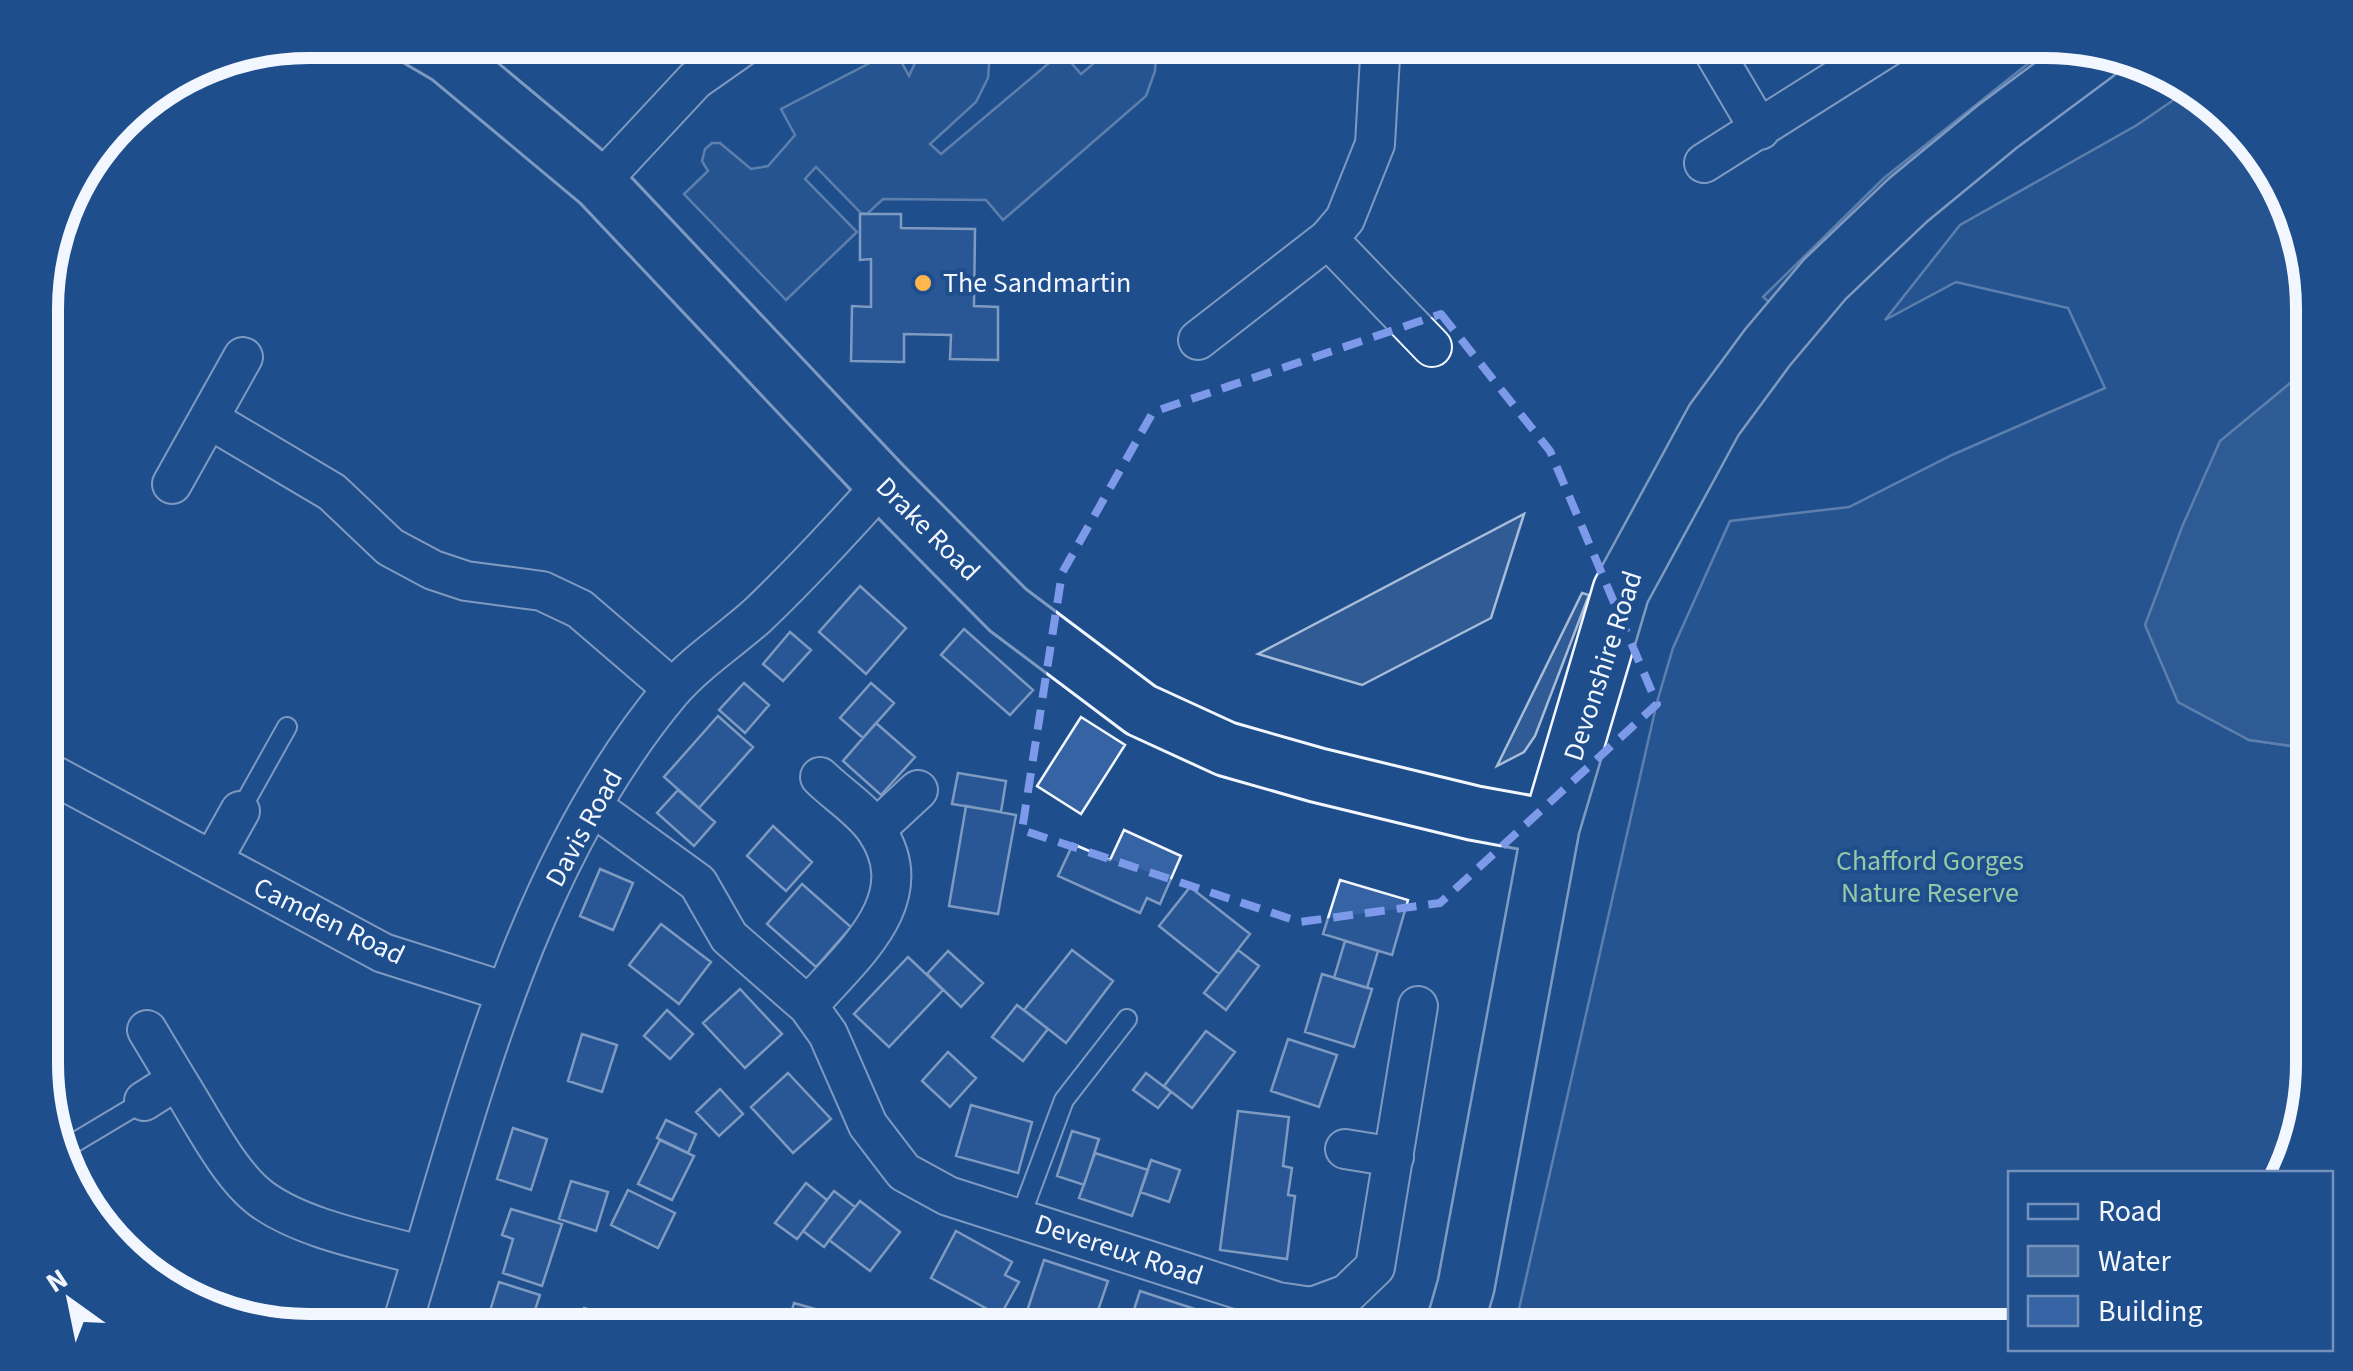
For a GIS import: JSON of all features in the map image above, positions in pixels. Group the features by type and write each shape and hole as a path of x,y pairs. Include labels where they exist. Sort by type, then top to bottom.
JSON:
{"main road":[{"name":"Devonshire Road","path":"1458,1313 1551,827 1621,591 1714,420 1825,279 1908,200 2085,62"}],"street":[{"name":"Drake Road","path":"446,57 598,183 1008,610 1141,710 1226,749 1317,775 1474,814 1551,827"},
{"path":"598,183 695,80 728,57"},
{"path":"1198,340 1328,239 1345,219 1375,144 1381,57"},
{"path":"1717,57 1760,130"},
{"path":"1704,163 1873,57"},
{"path":"1328,239 1432,347"},
{"path":"172,484 243,357"},
{"path":"209,418 332,492 390,547 433,570 466,581 542,591 580,609 673,689"},
{"name":"Davis Road","path":"405,1314 506,992 564,854 592,806 673,689 758,614 884,484"},
{"name":"Camden Road","path":"58,778 383,953 506,992"},
{"path":"808,1006 885,915 893,884 893,866 876,828 820,778"},
{"path":"876,828 918,790"},
{"name":"Devereux Road","path":"592,806 698,883 728,937 808,1006 828,1034 868,1125 904,1172 948,1196 1278,1302 1312,1307 1317,1313"},
{"path":"212,861 240,811"},
{"name":"Devereux Road","path":"1325,1313 1375,1267 1418,1006"},
{"path":"147,1030 240,1176 261,1198 288,1214 424,1256"},
{"path":"144,1101 178,1080"},
{"path":"1345,1149 1394,1156"}],"lane":[{"path":"240,811 286,727"},
{"path":"1020,1218 1064,1100 1128,1019"},
{"path":"72,1144 144,1101"}],"highlighted area":[{"path":"1441,314 1550,451 1657,704 1440,903 1300,922 1022,830 1062,573 1153,412"}],"shaded area":[{"path":"881,57 899,57 909,76 918,57 990,57 988,78 976,102 930,144 941,154 1056,57 1066,57 1081,74 1093,64 1093,57 1156,57 1146,96 1003,220 986,200 883,199 867,214 861,213 816,167 805,179 857,232 786,300 684,194 708,171 702,161 705,149 720,143 751,169 768,166 795,135 781,109"},
{"path":"2036,57 2050,58 1802,267 1769,302 1763,297 1884,178"},
{"name":"Chafford Gorges Nature Reserve","path":"2178,97 2197,109 2244,156 2262,183 2291,260 2295,292 2295,407 2249,740 2295,747 2295,1079 2291,1111 2271,1171 2008,1171 2008,1313 1518,1313 1657,702 1673,648 1730,521 1849,507 1952,455 2105,388 2068,308 1956,282 1885,320 1960,225 2137,125"},
{"path":"1524,514 1491,618 1362,685 1258,654"},
{"path":"1582,593 1589,595 1535,736 1524,752 1497,766"}],"water":[{"path":"2295,379 2295,747 2249,740 2178,702 2145,625 2220,441"}],"building":[{"name":"The Sandmartin","path":"860,214 901,214 901,228 975,229 974,306 998,307 998,360 950,359 951,335 904,334 904,362 851,361 852,306 871,307 871,259 860,260"},
{"path":"860,586 906,628 866,674 819,632"},
{"path":"964,629 1033,690 1010,715 941,655"},
{"path":"790,632 811,650 783,681 763,664"},
{"path":"744,683 769,705 745,733 719,710"},
{"path":"871,683 894,703 863,738 840,718"},
{"path":"718,716 753,747 699,808 664,777"},
{"path":"1081,717 1125,745 1081,814 1037,786"},
{"path":"876,723 915,757 881,795 843,761"},
{"path":"958,773 1006,781 1001,812 952,804"},
{"path":"678,790 715,822 694,846 657,813"},
{"path":"966,806 1016,815 998,914 949,906"},
{"path":"773,826 812,862 786,891 747,856"},
{"path":"1124,830 1181,856 1160,904 1147,898 1140,913 1058,876 1073,844 1110,860"},
{"path":"600,869 633,883 613,930 580,916"},
{"path":"1340,880 1408,900 1392,955 1323,934"},
{"path":"802,884 851,927 816,967 767,924"},
{"path":"1190,887 1250,934 1219,974 1159,926"},
{"path":"661,924 711,962 679,1004 629,965"},
{"path":"1345,941 1378,951 1367,988 1334,978"},
{"path":"1072,950 1113,981 1066,1043 1024,1010"},
{"path":"1238,950 1259,966 1226,1010 1204,993"},
{"path":"948,951 983,983 961,1007 927,974"},
{"path":"908,957 943,990 889,1047 854,1014"},
{"path":"1322,974 1372,989 1354,1047 1305,1032"},
{"path":"740,989 782,1034 745,1068 703,1023"},
{"path":"1017,1005 1048,1029 1023,1061 992,1037"},
{"path":"667,1010 693,1034 670,1059 644,1036"},
{"path":"1206,1031 1235,1052 1192,1108 1164,1086"},
{"path":"582,1034 617,1045 602,1092 568,1081"},
{"path":"1288,1039 1337,1055 1319,1107 1271,1091"},
{"path":"948,1052 976,1078 950,1107 922,1081"},
{"path":"788,1073 831,1119 793,1153 751,1107"},
{"path":"1146,1073 1171,1092 1158,1108 1133,1090"},
{"path":"720,1089 743,1114 719,1136 696,1112"},
{"path":"971,1105 1032,1122 1018,1173 956,1156"},
{"path":"1238,1111 1289,1117 1283,1166 1292,1168 1288,1195 1295,1196 1287,1259 1220,1250"},
{"path":"666,1120 696,1134 688,1153 657,1138"},
{"path":"513,1128 547,1139 531,1190 497,1179"},
{"path":"1072,1131 1099,1139 1084,1185 1057,1176"},
{"path":"660,1140 694,1156 672,1200 638,1184"},
{"path":"1095,1153 1148,1170 1132,1216 1079,1198"},
{"path":"1151,1160 1180,1170 1169,1202 1140,1192"},
{"path":"571,1181 608,1192 596,1231 559,1219"},
{"path":"806,1183 827,1200 797,1239 775,1223"},
{"path":"628,1190 675,1213 658,1248 611,1225"},
{"path":"834,1191 855,1207 824,1247 803,1231"},
{"path":"860,1201 900,1232 870,1271 829,1240"},
{"path":"511,1209 562,1224 542,1286 503,1273 513,1239 502,1235"},
{"path":"956,1231 1012,1262 1005,1275 1019,1282 1001,1314 996,1314 931,1278"},
{"path":"1044,1260 1108,1281 1097,1314 1027,1311"},
{"path":"499,1282 540,1295 534,1314 489,1314"},
{"path":"1140,1291 1201,1311 1200,1313 1133,1314"},
{"path":"794,1303 831,1314 791,1314"}],"place":[{"name":"The Sandmartin","path":"923,283"}]}
